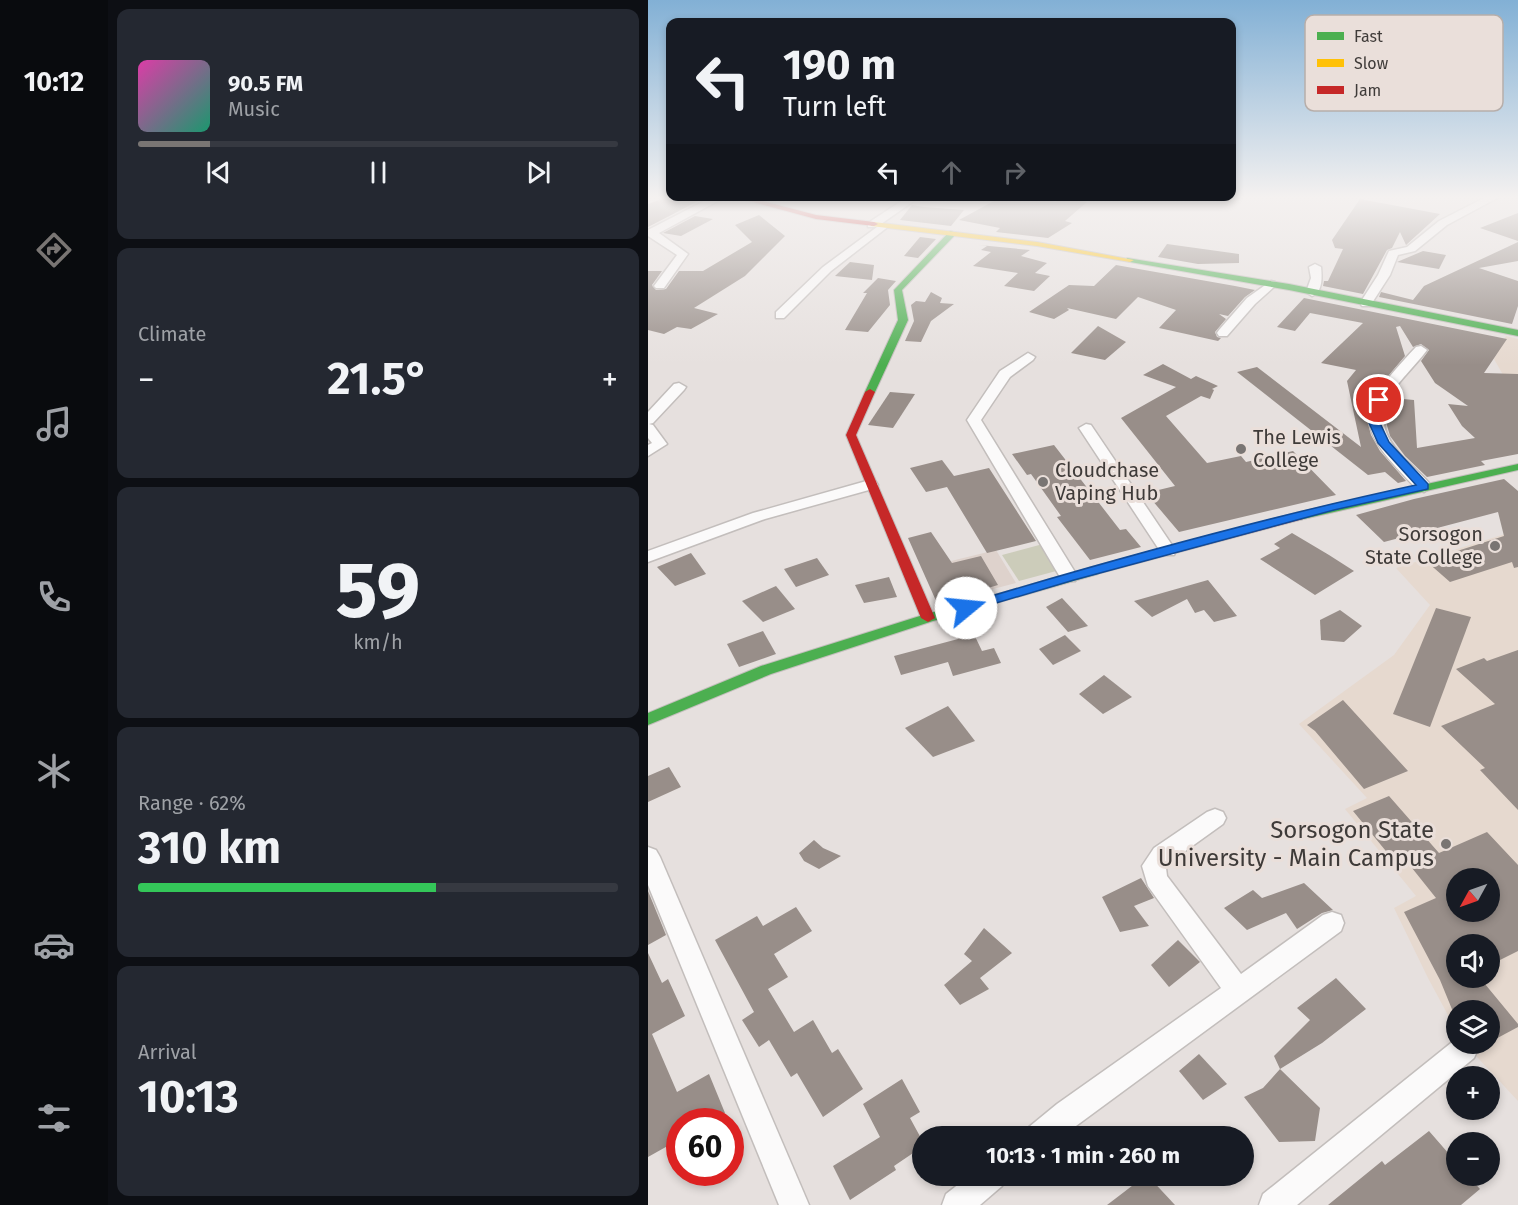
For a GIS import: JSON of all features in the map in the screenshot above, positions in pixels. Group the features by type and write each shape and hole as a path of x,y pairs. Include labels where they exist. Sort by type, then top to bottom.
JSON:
{"main road":[{"path":"928,618 870,485 851,435 903,320 898,290 934,252"},
{"path":"1085,252 1271,284 1518,333"},
{"path":"648,719 766,670 928,618 1070,577 1332,507 1518,467"}],"street":[{"path":"660,286 683,255 677,252"},
{"path":"780,315 846,252"},
{"path":"1366,303 1384,274 1393,253 1396,252"},
{"path":"1312,292 1317,278 1315,267"},
{"path":"1223,333 1251,301 1271,284"},
{"path":"1421,350 1379,400 1374,423 1383,443 1424,487"},
{"path":"1028,357 1005,374 974,420 1070,577"},
{"path":"648,420 679,387"},
{"path":"648,428 660,444 648,452"},
{"path":"1086,428 1168,551"},
{"path":"648,557 759,516 870,485"},
{"path":"1215,818 1162,855 1154,866 1156,879 1238,991"},
{"path":"648,857 794,1205"},
{"path":"1052,1126 1332,923"},
{"path":"1274,1205 1458,1054"},
{"path":"957,1205 980,1186"}],"shaded area":[{"path":"1506,336 1518,339 1518,401 1494,359"},
{"name":"Sorsogon State University - Main Campus","path":"1518,530 1518,1101 1500,1082 1500,1066 1485,1066 1474,1054 1500,1054 1500,1000 1446,1000 1446,1011 1394,908 1416,896 1345,809 1367,798 1299,724 1394,655 1430,605 1396,568"},
{"path":"996,550 1016,583 970,595 951,561"}],"green space":[{"path":"1043,544 1060,570 1019,581 1002,555"}],"building":[{"path":"735,252 769,252 745,276 694,308 718,314 691,329 677,327 664,334 648,330 648,271 662,271 652,285 656,290 666,289 679,271 703,271"},
{"path":"907,252 923,252 918,258 904,256"},
{"path":"991,252 1027,252 1021,256 1047,263 1035,273 1050,276 1034,291 1004,286 1018,273 973,266"},
{"path":"1161,252 1226,252 1239,254 1239,263 1198,264 1158,257"},
{"path":"1341,252 1386,252 1363,294 1323,286 1324,281 1328,281"},
{"path":"1420,252 1446,255 1439,269 1397,262"},
{"path":"1496,252 1518,252 1518,261 1479,268 1518,281 1518,306 1512,324 1379,297 1381,292 1413,300 1424,286"},
{"path":"850,262 874,265 872,280 835,276"},
{"path":"1116,265 1255,290 1245,297 1228,316 1219,314 1226,319 1215,332 1217,337 1221,338 1218,341 1159,328 1176,310 1138,297 1116,319 1067,308 1069,310 1054,319 1029,312 1069,285 1094,286"},
{"path":"878,278 896,281 888,290 890,305 868,332 845,330 867,293 863,293"},
{"path":"931,292 942,298 940,303 954,304 931,321 921,342 905,341 914,321 911,305 916,301 925,302"},
{"path":"1304,298 1507,339 1484,373 1518,374 1518,454 1481,461 1485,465 1427,477 1405,456 1390,436 1386,422 1387,410 1392,398 1414,400 1417,448 1475,438 1462,426 1448,404 1468,406 1435,383 1421,361 1429,350 1421,344 1413,347 1400,326 1396,327 1405,356 1379,387 1370,403 1367,420 1371,435 1380,451 1406,481 1398,483 1385,472 1368,475 1237,372 1257,367 1361,447 1347,381 1356,370 1321,363 1363,323 1310,313 1295,331 1277,327"},
{"path":"1098,326 1126,342 1105,360 1071,353"},
{"path":"1163,364 1191,379 1196,376 1218,386 1212,389 1214,390 1210,399 1201,396 1166,416 1207,463 1241,456 1246,462 1293,451 1336,495 1179,532 1146,493 1175,486 1121,418 1176,387 1143,375"},
{"path":"890,392 915,394 893,428 868,425"},
{"path":"1054,445 1120,530 1126,529 1141,547 1090,560 1057,517 1061,516 1031,474 1027,475 1012,454"},
{"path":"942,460 954,476 989,468 1036,541 987,553 947,487 926,492 910,468"},
{"path":"1504,479 1518,491 1518,567 1514,568 1512,562 1450,582 1426,561 1504,536 1498,512 1384,542 1356,515 1414,499"},
{"path":"931,532 952,563 981,556 998,585 937,603 908,538"},
{"path":"1292,533 1354,571 1315,595 1260,559 1280,548 1274,544"},
{"path":"691,553 706,574 675,586 657,567"},
{"path":"817,558 829,575 796,587 784,569"},
{"path":"889,577 897,597 864,603 855,585"},
{"path":"1208,580 1237,616 1214,622 1204,610 1195,613 1187,599 1152,617 1134,601"},
{"path":"776,586 795,609 763,622 742,601"},
{"path":"1062,598 1088,626 1068,632 1046,607"},
{"path":"1436,608 1471,617 1430,727 1393,714"},
{"path":"1340,610 1362,626 1344,642 1321,640 1320,620"},
{"path":"972,630 982,651 994,648 1001,663 953,676 948,662 901,675 894,656 958,639 956,634"},
{"path":"763,631 776,654 739,667 727,644"},
{"path":"1065,635 1081,651 1053,665 1039,649"},
{"path":"1518,650 1518,810 1480,770 1485,768 1441,726 1495,704 1456,669 1484,658 1487,661"},
{"path":"1104,675 1132,697 1103,714 1079,694"},
{"path":"1343,700 1408,771 1364,789 1315,731 1307,725"},
{"path":"948,706 975,741 933,757 905,728"},
{"path":"669,767 681,787 648,802 648,776"},
{"path":"1389,796 1439,853 1487,832 1518,865 1518,951 1500,960 1500,934 1446,934 1446,988 1488,988 1498,1000 1448,1000 1404,912 1436,898 1408,863 1399,867 1353,811"},
{"path":"814,840 823,848 841,856 819,869 804,861 799,853"},
{"path":"1141,878 1154,898 1134,906 1149,926 1120,932 1102,897"},
{"path":"1304,883 1333,910 1322,913 1297,929 1286,913 1247,930 1224,908 1253,890 1262,898"},
{"path":"648,891 666,935 648,945"},
{"path":"796,907 812,931 774,954 788,977 768,989 794,1032 813,1020 832,1053 838,1049 863,1089 823,1117 797,1073 791,1077 769,1040 759,1047 742,1020 754,1012 715,940 757,916 763,926"},
{"path":"984,928 1012,953 980,978 989,989 960,1005 944,985 972,961 964,954"},
{"path":"1178,940 1200,962 1169,987 1151,965"},
{"path":"648,953 662,983 668,979 685,1016 652,1034 677,1092 709,1074 723,1108 666,1108 666,1147 648,1157"},
{"path":"1336,978 1366,1009 1322,1043 1280,1069 1274,1056 1310,1020 1297,1008"},
{"path":"1500,1002 1518,1024 1518,1027 1500,1037"},
{"path":"1199,1054 1227,1084 1203,1100 1179,1071"},
{"path":"1280,1069 1320,1108 1315,1141 1279,1142 1244,1097 1263,1088"},
{"path":"902,1079 920,1112 910,1118 914,1126 912,1126 912,1154 894,1166 896,1170 850,1200 833,1166 880,1137 863,1104"},
{"path":"1429,1131 1446,1151 1446,1186 1477,1186 1480,1189 1461,1205 1328,1205 1382,1161 1385,1165"},
{"path":"1132,1186 1157,1186 1175,1205 1107,1205"}],"traffic: fast":[{"path":"870,392 903,320 898,290 934,252"},
{"path":"1130,260 1289,287 1518,333"},
{"path":"1299,516 1518,467"},
{"path":"648,719 766,670 928,618 1093,571"}],"traffic: slow":[{"path":"1085,252 1130,260"}],"traffic: jam":[{"path":"870,392 851,435 928,618"},
{"path":"1093,571 1299,516"}],"place":[{"name":"The Lewis College","path":"1241,449"},
{"name":"Cloudchase Vaping Hub","path":"1043,482"},
{"name":"Sorsogon State College","path":"1495,546"},
{"name":"Sorsogon State University - Main Campus","path":"1446,844"}],"route":[{"path":"966,608 1070,577 1332,507 1424,487 1383,443 1374,423 1379,400"}]}
